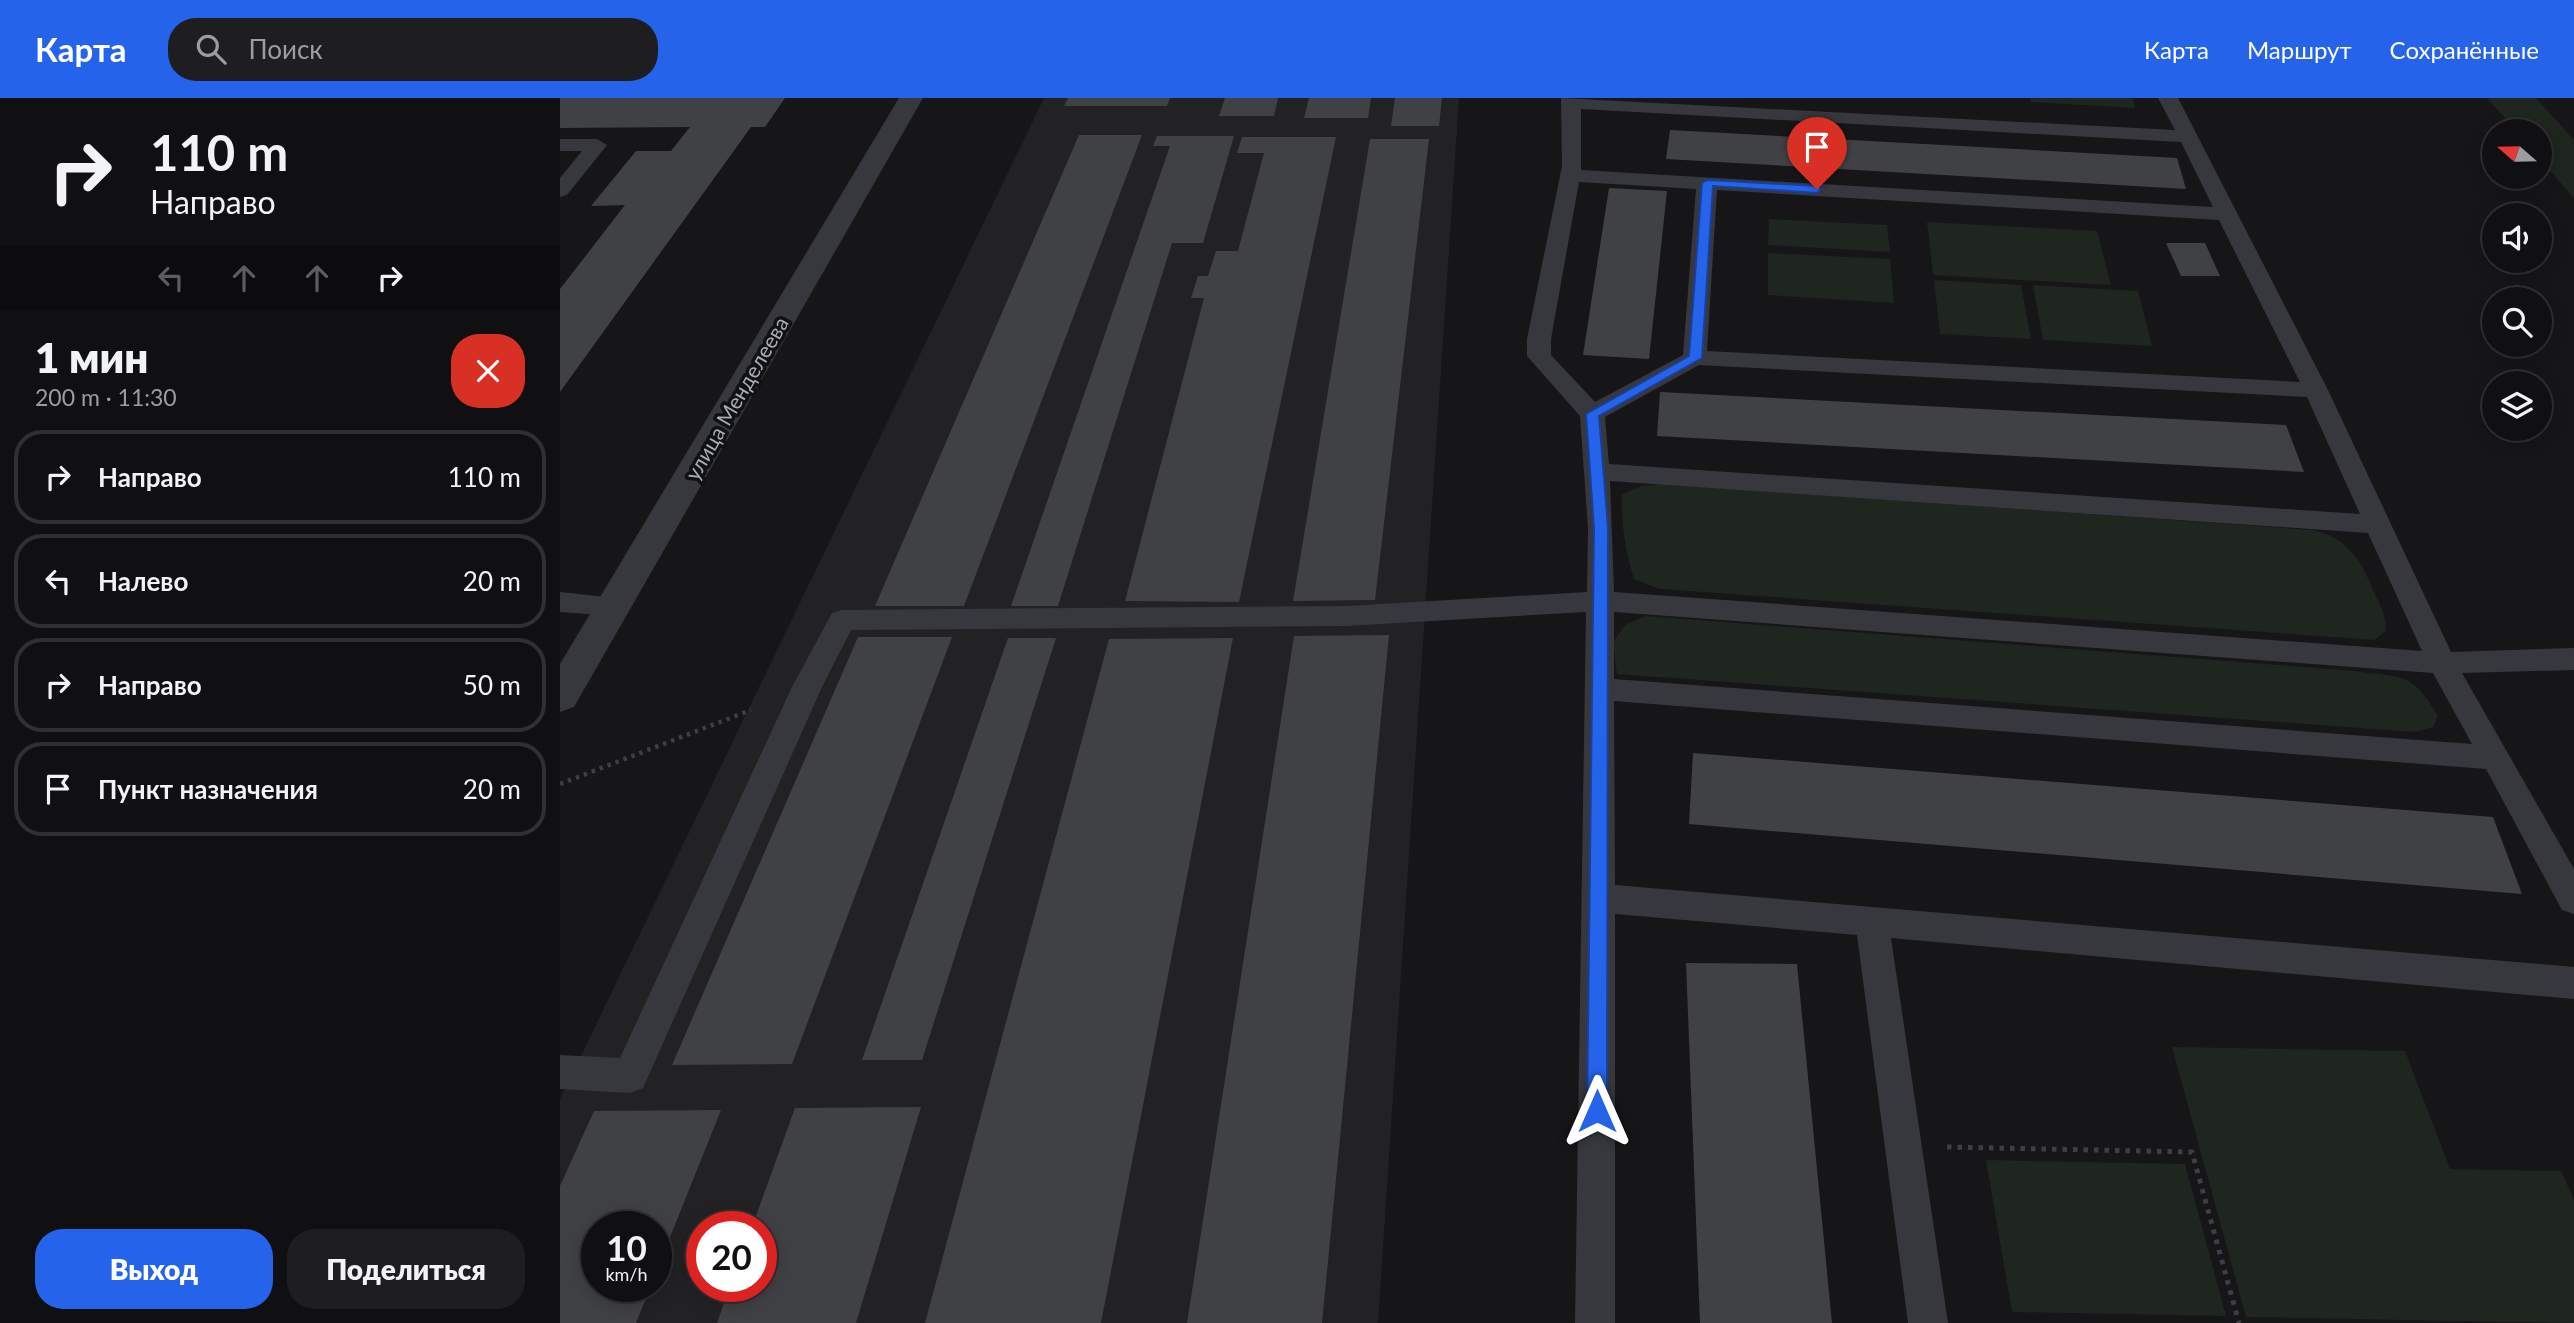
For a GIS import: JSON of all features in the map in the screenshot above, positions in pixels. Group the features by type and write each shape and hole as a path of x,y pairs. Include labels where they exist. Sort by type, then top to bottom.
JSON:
{"street":[{"name":"улица Менделеева","path":"560,697 911,98"}],"lane":[{"path":"2168,98 2316,390 2442,663 2574,900"},
{"path":"1595,1323 1601,528 1592,414 1539,356 1539,339 1570,175 1571,100 2189,137"},
{"path":"560,145 597,145 560,191"},
{"path":"1570,175 2227,214"},
{"path":"1695,358 1707,183"},
{"path":"1592,414 1695,358 2316,390"},
{"path":"1597,472 2378,524"},
{"path":"560,1072 630,1076 807,687 842,620 1346,616 1600,601 2442,663 2574,659"},
{"path":"560,602 615,606"},
{"path":"1600,689 2495,758"},
{"path":"1598,898 2574,983"},
{"path":"1872,922 1928,1323"}],"path":[{"path":"560,784 807,687"},
{"path":"1903,1146 2192,1152 2239,1323"}],"shaded area":[{"path":"1044,98 1459,98 1378,1323 560,1323 560,1099"},
{"path":"2030,98 2133,98 2135,108 2031,102"},
{"path":"2487,98 2536,98 2574,140 2574,198 2552,173 2552,119 2505,119"},
{"path":"1769,219 1887,225 1890,252 1768,245"},
{"path":"1927,222 2097,231 2111,285 1933,275"},
{"path":"1768,253 1890,259 1894,303 1768,295"},
{"path":"1934,280 2021,285 2031,339 1940,334"},
{"path":"2033,285 2138,291 2152,346 2043,340"},
{"path":"1664,484 2312,530 2345,545 2359,561 2381,607 2386,631 2374,640 1660,589 1634,579 1624,537 1622,494 1642,486"},
{"path":"1646,616 2396,676 2421,691 2438,716 2433,727 2415,732 1617,674 1613,642 1625,625"},
{"path":"2172,1047 2405,1051 2450,1169 2561,1171 2574,1200 2574,1323 2246,1317"},
{"path":"1986,1160 2185,1164 2226,1316 2012,1312"}],"building":[{"path":"560,98 785,98 765,127 751,127 560,392 560,289 625,205 591,206 636,151 671,151 690,127 560,128"},
{"path":"1068,98 1170,98 1167,106 1064,106"},
{"path":"1225,98 1278,98 1274,116 1219,116"},
{"path":"1309,98 1371,98 1368,118 1304,118"},
{"path":"1395,98 1442,98 1439,126 1391,126"},
{"path":"1670,130 2177,158 2186,189 1666,159"},
{"path":"1079,135 1142,135 964,606 875,606"},
{"path":"1157,136 1234,136 1203,243 1172,243 1058,606 1011,606 1170,146 1153,146"},
{"path":"1242,137 1336,137 1239,602 1125,601 1204,298 1191,298 1198,276 1208,276 1216,251 1238,251 1264,153 1237,153"},
{"path":"1370,139 1429,139 1375,600 1293,601"},
{"path":"1609,188 1667,191 1649,359 1583,355"},
{"path":"2166,243 2205,243 2220,276 2181,276"},
{"path":"1660,392 2286,425 2304,472 1657,436"},
{"path":"1389,635 1322,1323 1187,1323 1294,636"},
{"path":"858,637 952,637 792,1064 672,1065"},
{"path":"1008,638 1056,638 922,1060 862,1060"},
{"path":"1233,638 1101,1323 925,1323 1109,639"},
{"path":"1693,753 2493,817 2522,894 1689,824"},
{"path":"1686,963 1797,964 1832,1323 1700,1323"},
{"path":"921,1107 856,1323 717,1323 724,1302 777,1302 777,1211 758,1211 795,1108"},
{"path":"721,1110 672,1232 672,1211 581,1211 581,1302 645,1302 636,1323 560,1323 560,1186 594,1111"}],"route":[{"path":"1597,1111 1601,528 1592,414 1695,358 1707,183 1817,189"}]}
